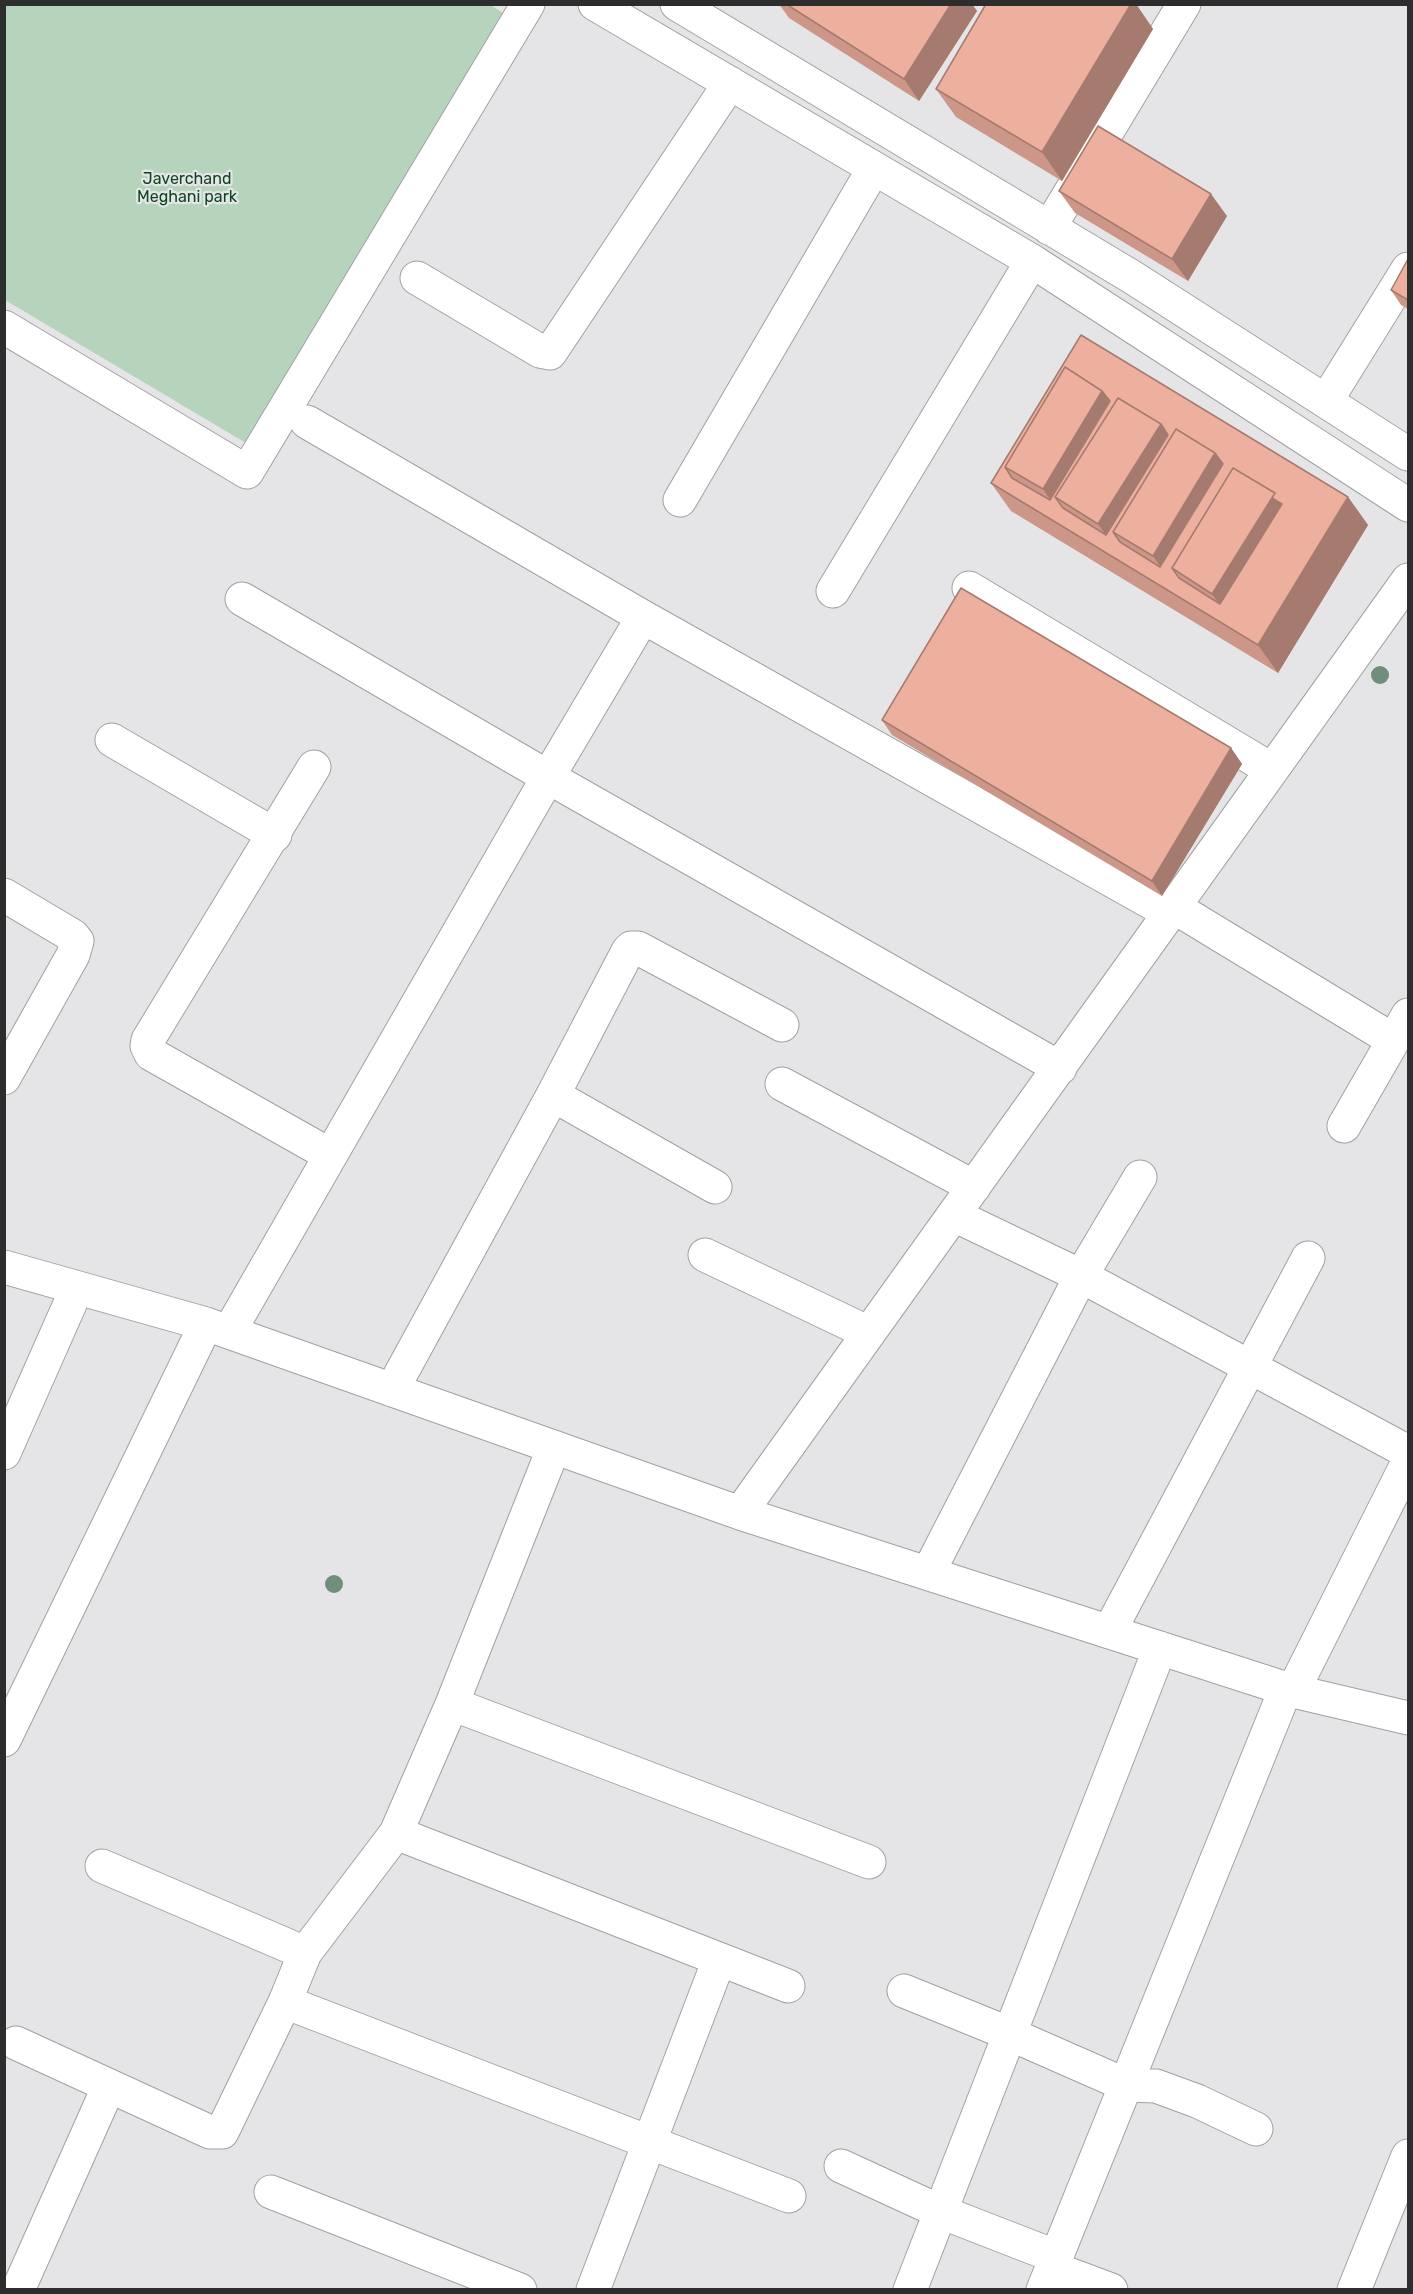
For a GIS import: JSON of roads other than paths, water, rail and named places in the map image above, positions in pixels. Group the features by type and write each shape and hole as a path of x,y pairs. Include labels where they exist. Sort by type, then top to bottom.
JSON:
{"street":[{"path":"4,327 247,472 528,4"},
{"path":"595,4 1032,261 1408,504"},
{"path":"677,4 1132,277 1408,454"},
{"path":"1049,228 1184,4"},
{"path":"417,278 540,351 550,353 730,83"},
{"path":"680,500 874,168"},
{"path":"834,591 1032,261"},
{"path":"1326,401 1408,269"},
{"path":"307,422 643,617 1172,910 1401,1028 1344,1126"},
{"path":"740,1513 1408,580"},
{"path":"969,588 1272,770"},
{"path":"242,599 548,777 1060,1068"},
{"path":"4,1740 217,1328 330,1155 643,617"},
{"path":"112,740 275,835"},
{"path":"314,767 275,835 148,1040 147,1046 151,1054 330,1155"},
{"path":"4,895 73,936 77,941 73,955 4,1078"},
{"path":"392,1390 631,948 638,948 782,1025"},
{"path":"782,1084 974,1187"},
{"path":"553,1095 715,1187"},
{"path":"928,1573 1081,1276 1140,1177"},
{"path":"954,1215 1081,1276 1408,1452"},
{"path":"705,1255 869,1333"},
{"path":"1109,1632 1308,1258"},
{"path":"4,1267 217,1328 740,1513 1109,1632 1289,1689 1408,1718"},
{"path":"4,1453 77,1288"},
{"path":"16,2043 210,2132 222,2132 285,2002 305,1953 396,1833 452,1704 554,1447"},
{"path":"1051,2271 1289,1689 1408,1462"},
{"path":"910,2289 1160,1648"},
{"path":"452,1704 869,1862"},
{"path":"396,1833 788,1986"},
{"path":"102,1866 305,1953"},
{"path":"593,2289 719,1960"},
{"path":"904,1991 1126,2085 1156,2086 1197,2101 1256,2129"},
{"path":"285,2002 789,2196"},
{"path":"18,2289 109,2086"},
{"path":"1354,2289 1408,2156"},
{"path":"841,2166 941,2212 1051,2271 1111,2289"},
{"path":"271,2192 520,2289"}],"park label":[{"name":"Javerchand Meghani park","path":"187,188"}]}
